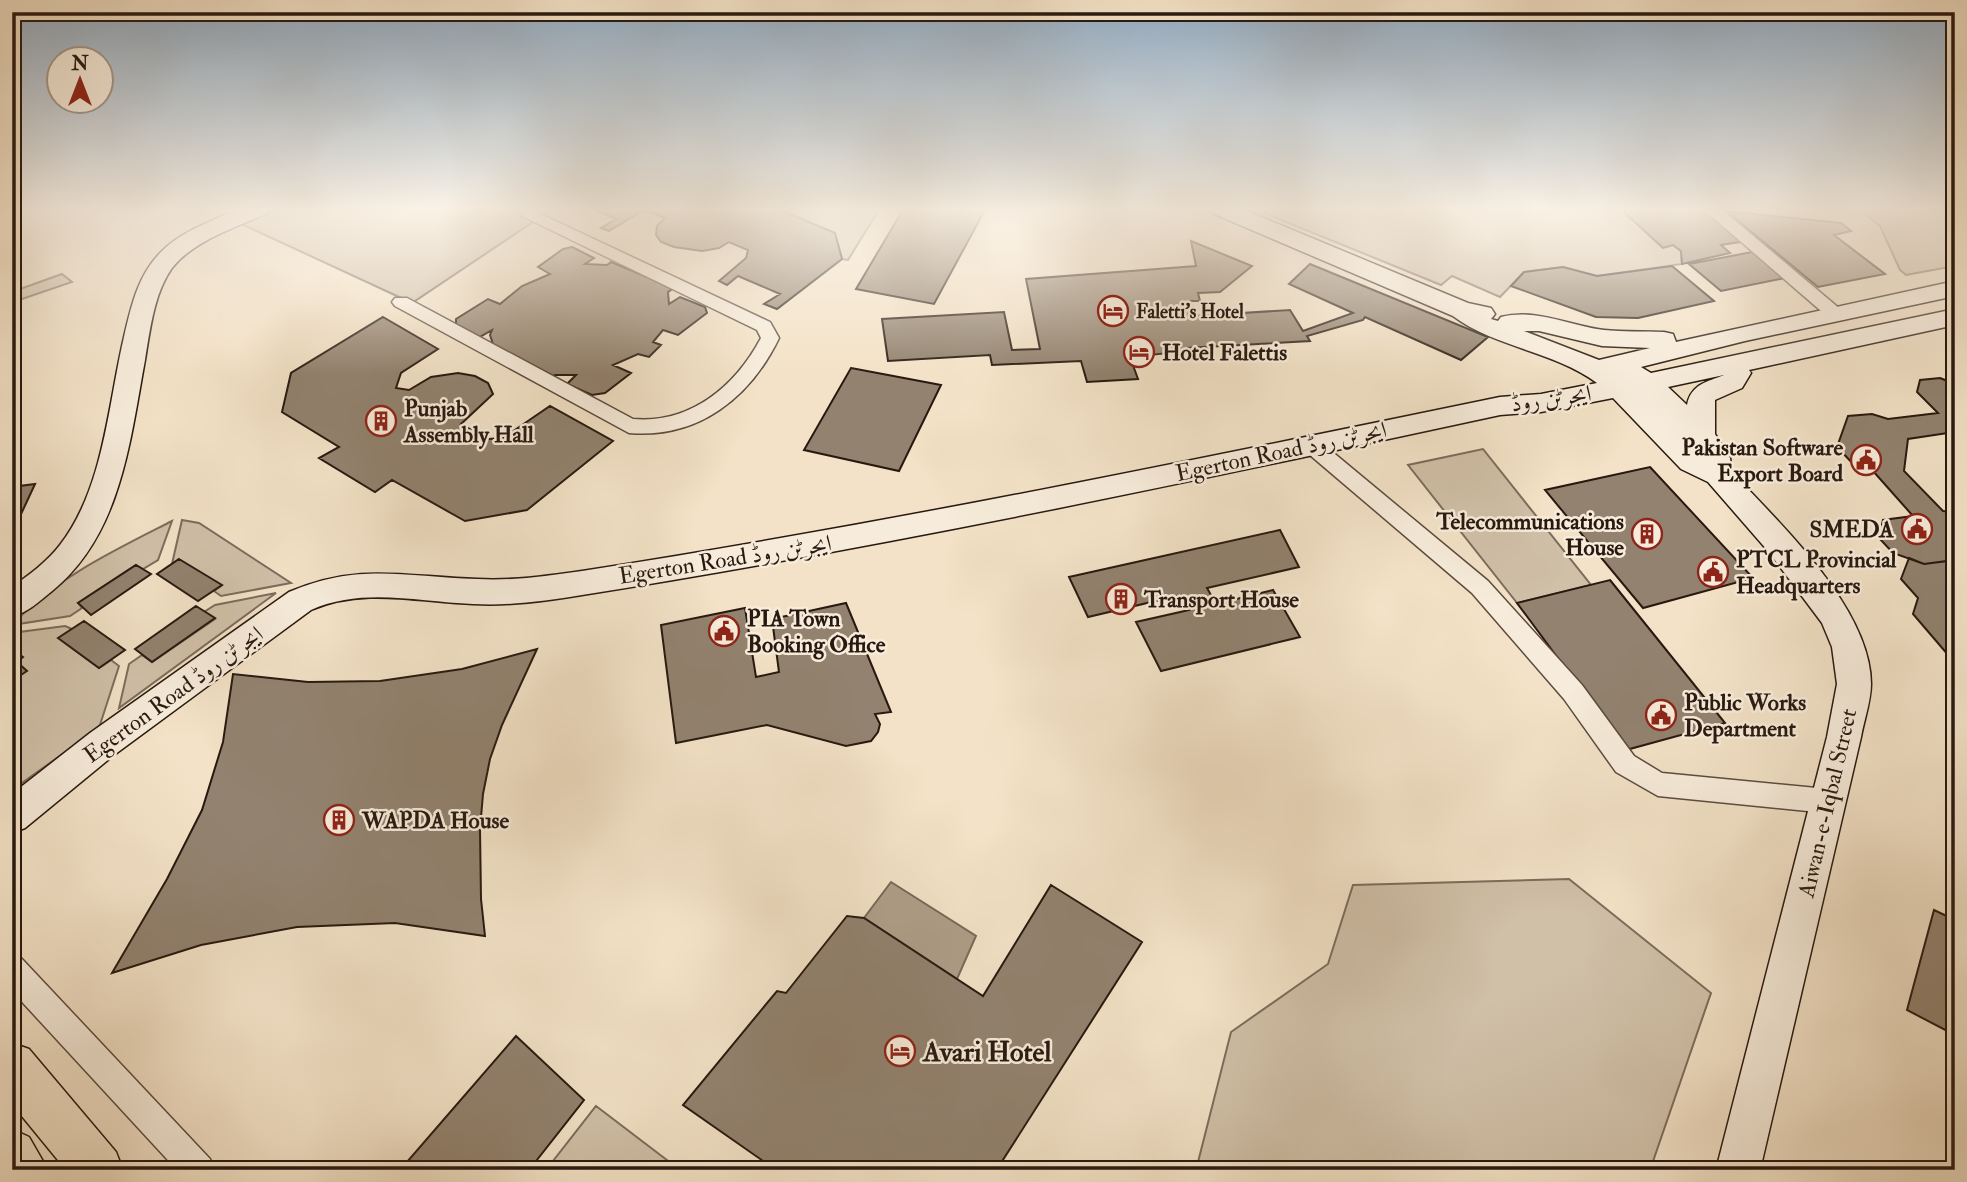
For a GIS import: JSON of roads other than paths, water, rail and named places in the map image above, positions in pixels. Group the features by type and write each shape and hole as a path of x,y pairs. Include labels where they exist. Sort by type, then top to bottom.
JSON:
{"main road":[{"path":"12,604 71,553 96,510 144,304 164,263"},
{"path":"1351,263 1462,310 1510,323 1620,376 1713,341 1955,288"},
{"path":"1462,310 1481,324 1620,376 1745,363 1955,317"},
{"path":"1510,323 1539,323 1590,336 1619,340 1713,341"},
{"path":"1701,439 1699,415 1702,396 1711,389 1733,382 1745,363"},
{"name":"ایجرٹن روڈ","path":"1500,406 1541,403 1620,376"},
{"name":"Aiwan-e-Iqbal Street","path":"1620,376 1701,439 1716,458 1717,475"},
{"name":"Aiwan-e-Iqbal Street","path":"1620,376 1691,462 1717,475 1779,543 1819,593 1836,617 1848,647 1854,684 1844,737 1826,801 1812,870 1738,1170"},
{"name":"Egerton Road ایجرٹن روڈ","path":"12,816 102,744 300,601 315,593 348,585 391,583 464,592 539,589 948,522 1500,406"},
{"path":"12,1066 98,1170"},
{"path":"12,1154 23,1170"}],"street":[{"path":"401,302 629,426 659,429 679,424 730,392 752,371 771,338 765,326 633,263"},
{"path":"1775,263 1834,313"},
{"path":"1311,445 1480,587 1573,692 1626,765 1658,784 1826,801"},
{"path":"12,969 199,1170"}],"place":[{"name":"Faletti's Hotel","path":"1113,311"},
{"name":"Hotel Falettis","path":"1139,352"},
{"name":"Punjab Assembly Hall","path":"381,421"},
{"name":"Pakistan Software Export Board","path":"1866,460"},
{"name":"SMEDA","path":"1917,529"},
{"name":"Telecommunications House","path":"1647,534"},
{"name":"PTCL Provincial Headquarters","path":"1713,572"},
{"name":"Transport House","path":"1121,599"},
{"name":"PIA Town Booking Office","path":"724,631"},
{"name":"Public Works Department","path":"1661,715"},
{"name":"WAPDA House","path":"339,820"},
{"name":"Avari Hotel","path":"900,1051"}]}
